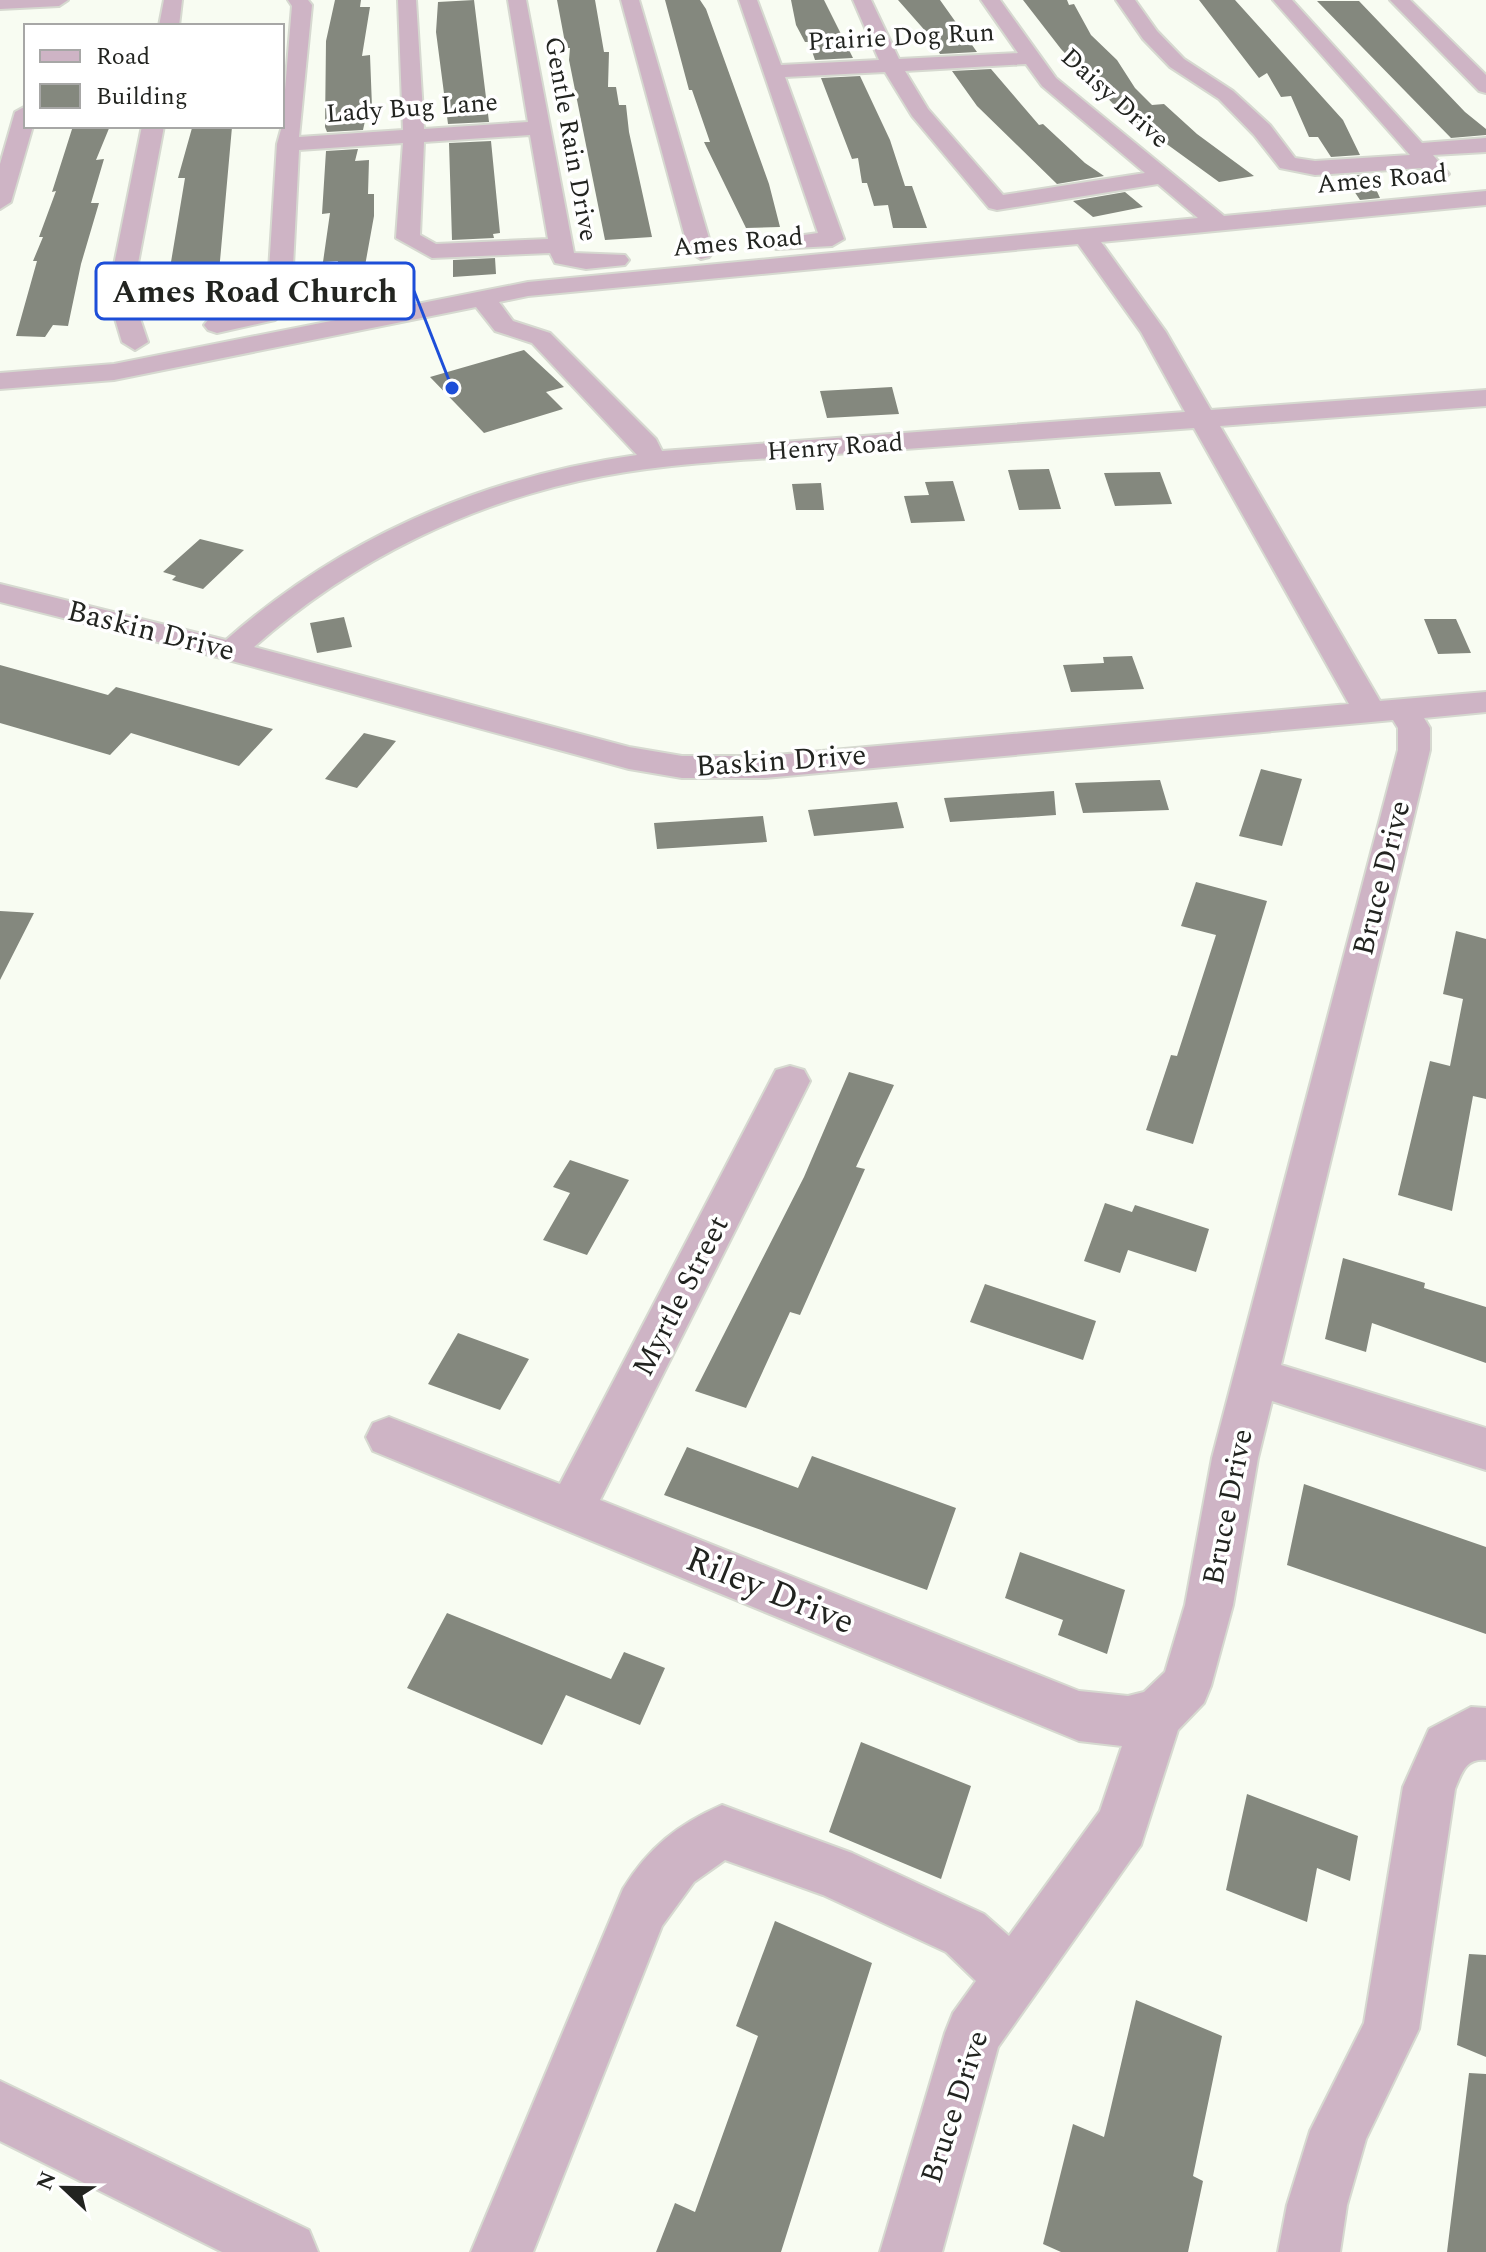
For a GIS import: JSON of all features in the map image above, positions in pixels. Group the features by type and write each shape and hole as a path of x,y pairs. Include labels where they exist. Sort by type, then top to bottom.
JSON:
{"street":[{"path":"0,3 59,0 52,24"},
{"path":"169,24 173,0"},
{"path":"193,330 266,315 279,305 288,144 302,5 297,0"},
{"path":"407,0 414,136 408,238 432,251 561,245"},
{"name":"Gentle Rain Drive","path":"517,0 563,258 586,262 832,239 773,72"},
{"path":"630,0 701,252"},
{"path":"748,0 773,72"},
{"path":"862,0 892,66 919,112 997,203 1162,177"},
{"name":"Daisy Drive","path":"990,0 1049,82 1218,223"},
{"path":"1125,0 1168,54 1226,95 1262,130 1288,163 1315,168 1486,145"},
{"path":"1282,0 1422,156 1474,199"},
{"path":"1399,0 1486,87"},
{"name":"Prairie Dog Run","path":"773,72 1031,58"},
{"path":"0,202 5,166 24,117"},
{"path":"135,342 120,295 153,128"},
{"name":"Lady Bug Lane","path":"288,144 540,128"},
{"name":"Ames Road","path":"0,381 114,372 481,296 1474,199"},
{"name":"Bruce Drive","path":"911,2252 973,2033 1122,1826 1157,1715 1186,1686 1209,1605 1235,1458 1414,750 1414,728 1386,710 1202,422 1153,332 1084,235"},
{"path":"481,296 504,326 541,338 646,445 653,460"},
{"path":"105,345 164,336"},
{"path":"0,357 45,352"},
{"name":"Henry Road","path":"232,651 261,623 326,575 425,523 533,484 589,469 653,460 1202,422 1486,398"},
{"name":"Baskin Drive","path":"0,593 232,651 629,758 682,767 765,767 1486,702"},
{"name":"Myrtle Street","path":"571,1510 790,1081"},
{"path":"1257,1377 1486,1449"},
{"name":"Riley Drive","path":"389,1437 1079,1716 1128,1721 1157,1715"},
{"path":"1309,2252 1317,2205 1339,2131 1391,2029 1429,1787 1447,1747 1471,1733 1486,1734"},
{"path":"502,2252 642,1908 664,1871 692,1847 722,1832 833,1872 965,1933 1013,1977"},
{"path":"0,2110 287,2252"}],"building":[{"path":"335,0 361,0 360,7 370,7 362,56 370,55 372,107 368,107 363,130 327,132 325,127 326,41"},
{"path":"474,0 489,122 448,124 436,32 438,2"},
{"path":"557,0 595,0 604,52 609,52 608,87 616,87 619,105 626,105 652,237 605,240 569,60 570,48 566,48"},
{"path":"665,0 700,0 706,9 769,184 780,227 746,228 704,142 710,142 692,90 689,90"},
{"path":"791,0 824,0 853,58 815,60 809,42 805,42 796,25"},
{"path":"898,0 940,0 977,52 940,54 928,34"},
{"path":"1023,0 1067,0 1069,5 1074,4 1091,35 1117,60 1135,88 1152,105 1164,104 1197,134 1254,176 1219,182 1117,108 1061,49"},
{"path":"1199,0 1235,0 1343,120 1360,155 1331,157 1318,137 1309,137 1291,96 1281,97 1267,73 1259,78"},
{"path":"1317,1 1359,1 1465,112 1486,129 1486,135 1451,138"},
{"path":"991,69 1039,125 1043,124 1085,163 1104,176 1057,184 977,106 952,71"},
{"path":"860,76 890,140 905,186 912,186 927,228 893,228 888,205 874,206 867,183 862,183 858,158 852,159 821,78"},
{"path":"72,128 109,128 96,160 104,159 91,203 99,203 81,264 68,326 53,325 45,337 16,336 37,261 33,261 43,237 39,237 56,191 52,192"},
{"path":"192,128 232,128 218,283 212,310 168,312 175,286 167,286 185,178 178,178"},
{"path":"491,141 500,233 493,234 494,238 452,240 449,143"},
{"path":"358,149 355,161 369,160 368,194 374,194 374,216 361,288 330,288 338,261 323,262 330,213 322,214 326,151"},
{"path":"1369,174 1380,198 1360,200 1344,176"},
{"path":"1125,192 1143,207 1093,217 1073,201"},
{"path":"495,258 496,274 453,277 453,260"},
{"path":"524,350 564,387 546,392 563,409 484,433 430,377"},
{"path":"892,387 899,414 827,418 820,391"},
{"path":"1049,469 1061,509 1019,510 1008,470"},
{"path":"1160,472 1172,504 1115,506 1104,473"},
{"path":"953,481 965,521 911,523 904,496 929,495 925,482"},
{"path":"821,483 824,510 796,510 792,484"},
{"path":"200,539 244,550 203,589 172,580 176,576 163,572"},
{"path":"344,617 352,647 317,653 310,623"},
{"path":"1424,619 1456,619 1471,653 1438,654"},
{"path":"1132,656 1144,689 1071,692 1063,665 1104,663 1103,657"},
{"path":"0,665 108,695 116,687 273,729 239,766 131,733 110,755 0,723"},
{"path":"364,733 396,741 357,788 325,779"},
{"path":"1261,769 1302,779 1282,846 1239,836"},
{"path":"1160,780 1169,810 1083,813 1075,783"},
{"path":"1054,791 1056,815 950,822 944,798"},
{"path":"897,802 904,828 814,836 808,810"},
{"path":"763,816 767,842 657,849 654,823"},
{"path":"1196,882 1267,901 1193,1144 1146,1130 1171,1055 1177,1056 1216,935 1181,926"},
{"path":"0,911 34,913 0,980"},
{"path":"1456,931 1486,939 1486,1099 1473,1096 1452,1211 1398,1195 1430,1061 1450,1066 1463,999 1443,994"},
{"path":"849,1072 894,1085 856,1167 865,1169 800,1315 790,1312 746,1408 695,1391 804,1177"},
{"path":"570,1160 629,1180 587,1255 543,1240 570,1193 553,1187"},
{"path":"1105,1203 1132,1212 1135,1205 1209,1229 1196,1272 1128,1250 1120,1273 1084,1261"},
{"path":"1343,1258 1425,1283 1424,1288 1486,1307 1486,1363 1372,1323 1366,1352 1325,1339"},
{"path":"985,1284 1096,1321 1083,1360 970,1322"},
{"path":"458,1333 529,1359 500,1410 428,1384"},
{"path":"687,1447 798,1488 812,1456 956,1508 927,1590 664,1495"},
{"path":"1304,1484 1486,1547 1486,1634 1287,1565"},
{"path":"1020,1552 1125,1590 1107,1654 1058,1635 1063,1620 1005,1598"},
{"path":"447,1613 611,1679 624,1652 665,1668 640,1725 566,1695 542,1745 407,1688"},
{"path":"861,1742 971,1786 941,1879 829,1832"},
{"path":"1247,1794 1358,1836 1350,1881 1317,1868 1307,1922 1226,1890"},
{"path":"775,1921 872,1963 781,2252 656,2252 675,2203 695,2212 758,2036 736,2026"},
{"path":"1469,1954 1486,1955 1486,2057 1457,2045"},
{"path":"1136,2000 1222,2036 1193,2176 1203,2181 1188,2252 1061,2252 1043,2244 1073,2124 1104,2137"},
{"path":"1469,2073 1486,2074 1486,2252 1447,2252"}],"place":[{"name":"Ames Road Church","path":"452,388"}]}
